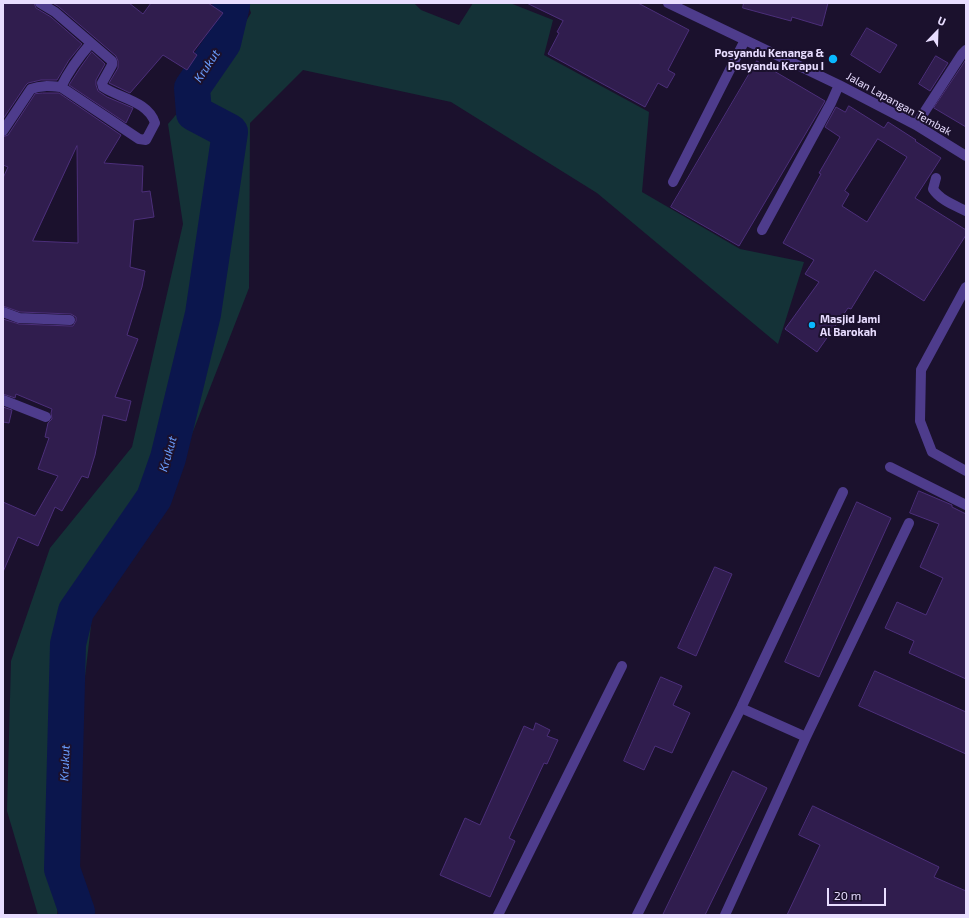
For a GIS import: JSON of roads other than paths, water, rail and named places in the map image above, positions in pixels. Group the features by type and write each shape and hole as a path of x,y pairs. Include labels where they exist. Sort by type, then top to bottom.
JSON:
{"street":[{"path":"3,131 31,89 38,86 62,87 139,139 147,139 155,123 154,119 141,105 103,87 102,83 112,65 112,61 55,12 40,3"},
{"name":"Jalan Lapangan Tembak","path":"668,3 839,85 916,125 966,156"},
{"path":"672,182 745,40"},
{"path":"62,87 69,72 91,43"},
{"path":"916,125 966,50"},
{"path":"762,230 831,103 839,85"},
{"path":"936,178 933,189 936,194 966,211"},
{"path":"966,289 921,370 920,421 932,452 966,471"},
{"path":"3,312 19,318 70,320"},
{"path":"3,400 46,417"},
{"path":"890,467 966,505"},
{"path":"637,915 742,708 843,492"},
{"path":"725,915 806,737 909,523"},
{"path":"498,915 622,666"},
{"path":"742,708 806,737"}],"waterway":[{"name":"Krukut","path":"76,915 77,912 62,869 68,644 76,611 154,498 168,458 203,314 230,132 194,113 192,88 223,43 232,5 230,3"}],"place":[{"name":"Posyandu Kenanga & Posyandu Kerapu I","path":"833,59"},
{"name":"Masjid Jami Al Barokah","path":"812,325"}]}
